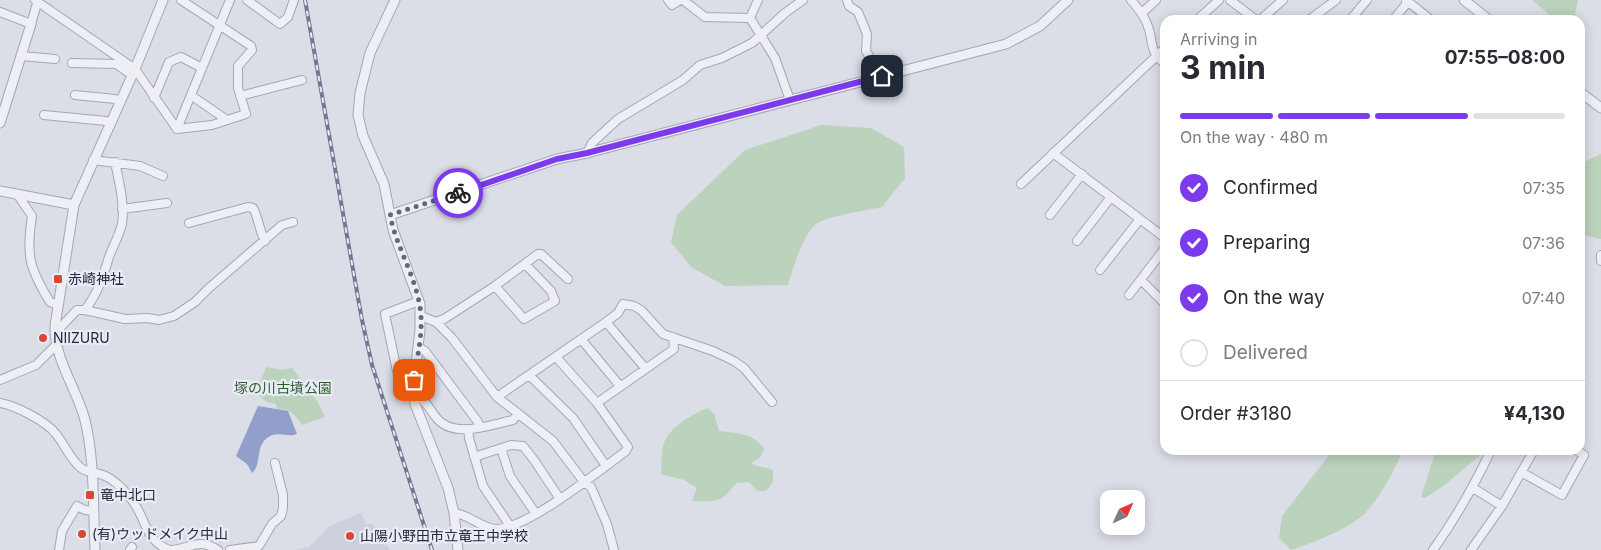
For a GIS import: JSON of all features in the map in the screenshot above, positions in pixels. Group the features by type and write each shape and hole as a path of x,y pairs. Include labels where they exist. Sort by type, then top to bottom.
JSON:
{"street":[{"path":"95,550 92,473 85,420 56,345 55,332 58,305 74,205 163,0"},
{"path":"177,129 212,125 246,114 240,96 238,66 252,50 251,46 181,0"},
{"path":"177,129 230,0"},
{"path":"247,0 277,24 280,24 288,17 294,0"},
{"path":"395,0 370,53 360,93 358,115 363,136 384,184 393,230 419,300 421,316 414,393 417,412 442,471 454,513 458,550"},
{"path":"668,0 672,4 681,0 705,17 750,18"},
{"path":"750,18 758,0"},
{"path":"587,153 592,143 618,119 684,80 700,65 742,48 761,36 785,13 803,0"},
{"path":"848,0 849,6 858,12 867,34 866,51 882,76"},
{"path":"390,215 557,159 587,153 1006,44 1040,26 1068,0"},
{"path":"1131,0 1142,13 1148,25 1153,51 1160,60"},
{"path":"1142,13 1156,0"},
{"path":"1202,15 1219,0"},
{"path":"1230,0 1250,15"},
{"path":"1266,15 1283,0"},
{"path":"1316,15 1336,0"},
{"path":"1354,15 1367,0"},
{"path":"1464,0 1481,15"},
{"path":"0,123 37,1 133,72 177,129"},
{"path":"1397,15 1407,1 1425,15"},
{"path":"0,12 31,24"},
{"path":"715,22 715,20 733,21 734,18"},
{"path":"750,18 774,58 790,100"},
{"path":"1021,184 1160,52"},
{"path":"21,56 55,59"},
{"path":"154,98 169,62 181,57 202,68"},
{"path":"72,63 116,64 133,72"},
{"path":"240,96 302,80"},
{"path":"75,96 115,99 120,102"},
{"path":"192,96 227,120"},
{"path":"1585,96 1601,108"},
{"path":"44,115 106,120 110,123"},
{"path":"1053,153 1160,234"},
{"path":"94,160 140,166 163,176"},
{"path":"85,310 105,276 111,251 122,223 122,209 115,162"},
{"path":"1050,215 1082,174"},
{"path":"0,192 74,205"},
{"path":"17,194 32,216 29,250 32,272 50,302 58,305"},
{"path":"1077,241 1111,197"},
{"path":"122,209 167,203"},
{"path":"189,223 248,207 253,208 258,228 265,241"},
{"path":"1100,270 1140,219"},
{"path":"55,332 77,310 125,319 148,318 160,320 174,316 194,302 282,225 293,222"},
{"path":"436,322 444,319 495,286 538,254 541,254 568,279"},
{"path":"1129,295 1160,255"},
{"path":"1601,255 1601,261"},
{"path":"495,286 524,319 555,301 551,291 525,264"},
{"path":"1141,280 1160,299"},
{"path":"397,371 385,314 419,300"},
{"path":"497,397 606,322 618,313 622,304 634,306 646,314 658,330 734,361 744,368 772,402"},
{"path":"421,316 436,322 452,338 497,397 553,441 584,482 591,487 607,524 614,550"},
{"path":"606,322 645,368"},
{"path":"597,403 674,349 673,337"},
{"path":"581,340 620,386"},
{"path":"0,380 36,365 56,345"},
{"path":"418,347 425,351 480,427"},
{"path":"454,513 462,514 490,528 498,529 510,526 560,500 626,451 628,447 597,403 556,356"},
{"path":"529,375 573,418 606,466"},
{"path":"414,393 420,395 446,427 468,429 480,427 513,420 518,413"},
{"path":"0,403 14,405 49,427 56,434 73,460 82,468 107,477 121,488 136,507 151,537 161,546 170,550 194,544 204,544 218,550"},
{"path":"468,429 483,486 510,526"},
{"path":"474,457 511,445 523,446 560,500"},
{"path":"501,448 510,476 536,514"},
{"path":"1433,550 1473,488 1489,455"},
{"path":"1471,550 1502,506 1531,455"},
{"path":"1521,472 1562,495 1584,455"},
{"path":"230,550 259,546 272,524 281,516 283,495 275,462"},
{"path":"1473,488 1502,506"},
{"path":"59,550 62,531 77,506 85,510 94,511"}],"shaded area":[{"name":"山陽小野田市立竜王中学校","path":"361,513 366,524 373,524 390,550 293,550 309,547 330,526"}],"green space":[{"path":"1532,0 1578,0 1575,15 1550,15"},
{"path":"821,125 871,128 904,147 905,178 882,207 837,216 815,225 806,236 788,285 725,286 691,267 671,242 677,215 745,150"},
{"path":"1601,154 1601,239 1585,235 1585,162"},
{"name":"塚の川古墳公園","path":"266,367 283,370 292,368 317,401 325,417 302,425 292,413 277,409 276,404 267,402 253,391 260,383"},
{"path":"708,408 714,414 719,431 738,433 750,437 764,449 760,458 751,463 773,470 773,482 766,491 757,491 749,482 736,483 722,498 712,501 692,501 697,488 684,480 661,474 663,446 670,433 675,427 694,414"},
{"path":"1329,455 1401,455 1391,476 1368,510 1337,532 1291,550 1279,538 1282,516"},
{"path":"1434,455 1480,455 1442,487 1425,498 1421,497"}],"water":[{"path":"258,406 288,411 297,434 279,434 267,438 261,446 257,465 252,473 247,464 236,456"}],"railway":[{"path":"305,0 362,320 372,365 432,550"}],"way so far":[{"path":"414,380 420,330 420,304 393,230 390,215 458,193"}],"place":[{"name":"赤崎神社","path":"58,279"},
{"name":"NIIZURU","path":"43,338"},
{"name":"竜中北口","path":"90,495"},
{"name":"(有)ウッドメイク中山","path":"82,534"},
{"name":"山陽小野田市立竜王中学校","path":"350,536"}],"route":[{"path":"458,193 557,159 587,153 882,76"}]}
